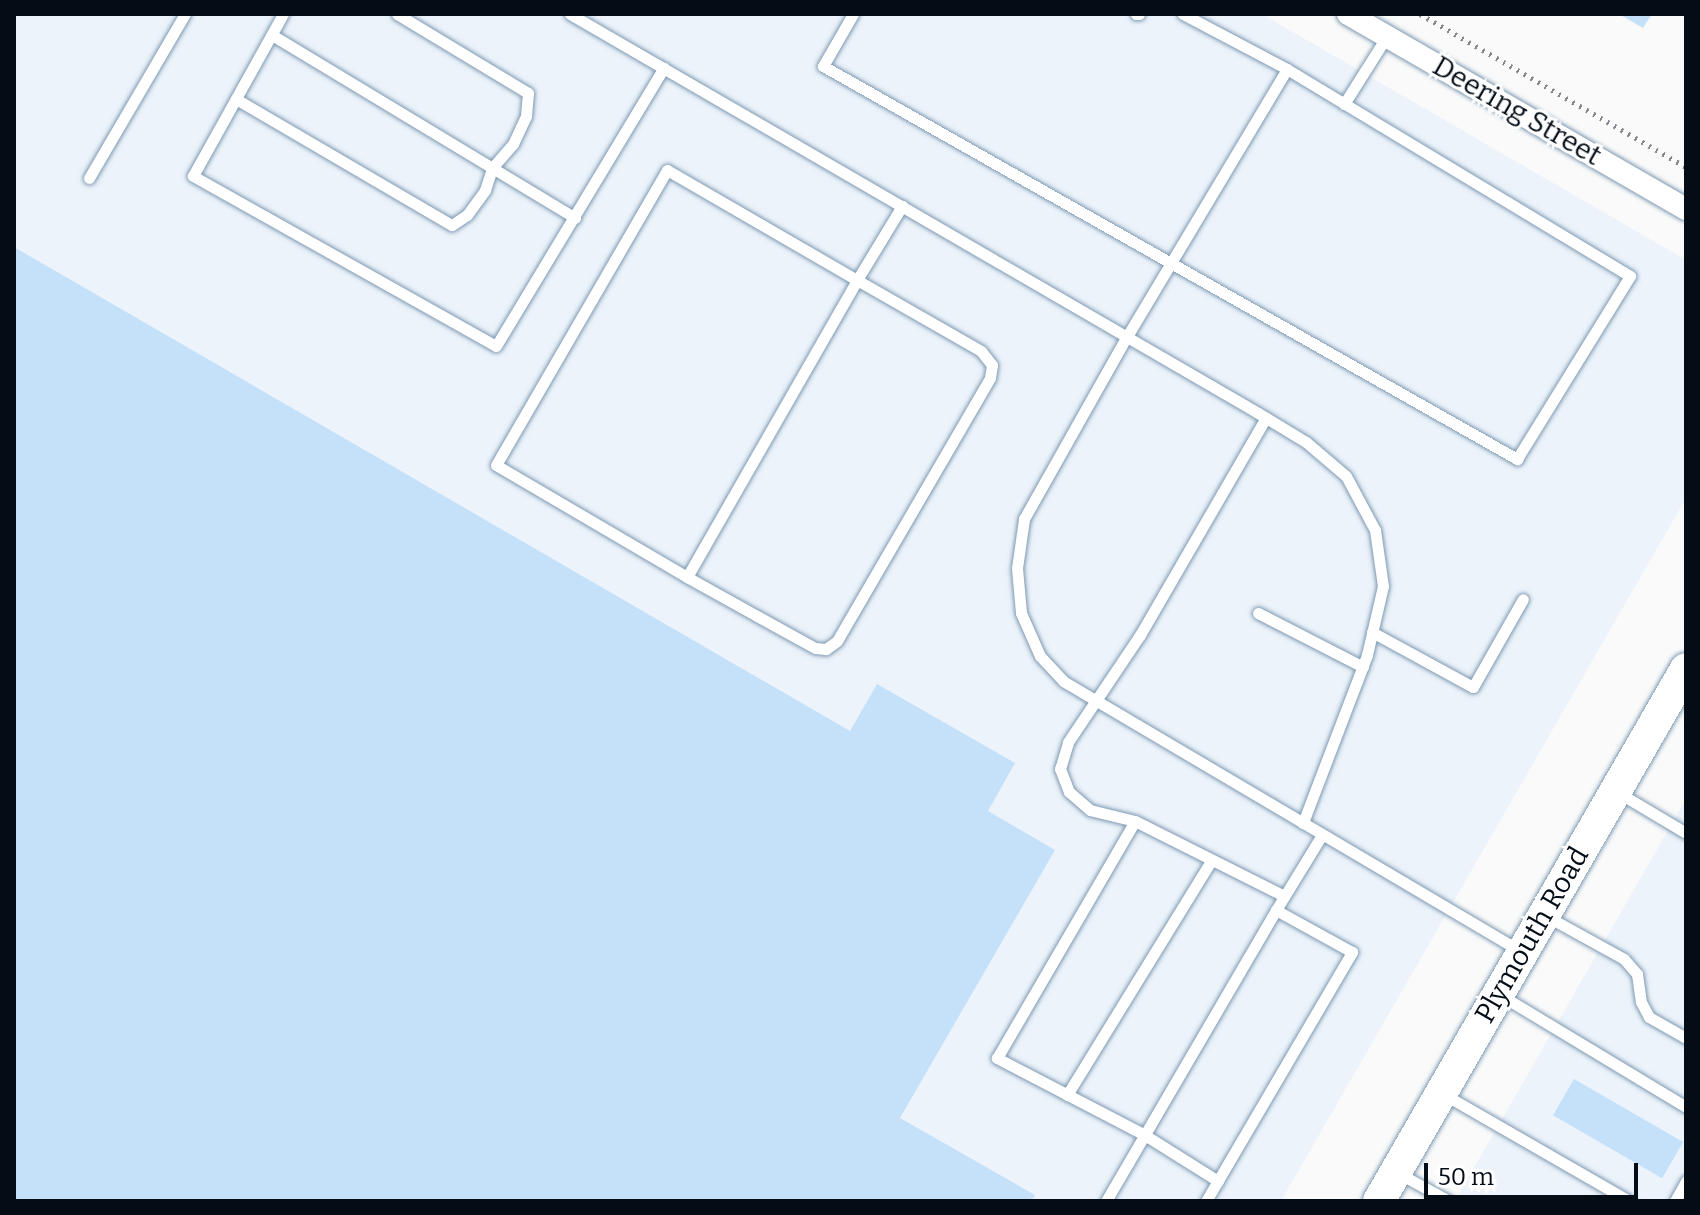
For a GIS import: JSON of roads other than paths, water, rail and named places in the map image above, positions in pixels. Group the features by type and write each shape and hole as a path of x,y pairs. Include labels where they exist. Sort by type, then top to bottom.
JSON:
{"main road":[{"name":"Plymouth Road","path":"1379,1201 1615,791 1684,678"}],"street":[{"name":"Deering Street","path":"1348,14 1686,209"}],"lane":[{"path":"89,178 185,14"},
{"path":"283,14 193,176 496,346 664,68"},
{"path":"236,99 452,225 467,215 485,190 492,168 513,144 526,116 528,93 397,14"},
{"path":"570,14 1266,418 1306,442 1346,476 1375,530 1383,586 1363,667 1303,823"},
{"path":"853,14 823,66 1172,260 1369,377 1517,459 1630,276 1287,69 1183,14"},
{"path":"272,35 575,218"},
{"path":"1344,104 1387,36"},
{"path":"1287,69 1127,336 1024,519 1017,568 1021,613 1040,656 1063,681 1092,701 1522,953"},
{"path":"667,170 857,280 981,351 992,365 990,378 837,641 826,649 815,648 687,577 496,465 667,170"},
{"path":"687,577 902,206"},
{"path":"1266,418 1140,635 1092,701 1068,742 1060,769 1069,792 1090,810 1135,821 1284,896"},
{"path":"1372,632 1473,687 1523,599"},
{"path":"1258,613 1363,667"},
{"path":"1615,791 1686,833"},
{"path":"1135,821 997,1058 1143,1134 1218,1181"},
{"path":"1106,1201 1322,835"},
{"path":"1067,1095 1211,861"},
{"path":"1206,1201 1352,952 1276,910"},
{"path":"1544,914 1624,959 1637,974 1641,1002 1649,1017 1686,1038"},
{"path":"1499,994 1686,1107"},
{"path":"1441,1093 1629,1201"},
{"path":"1395,1172 1449,1201"},
{"path":"1675,1201 1686,1181"}]}
